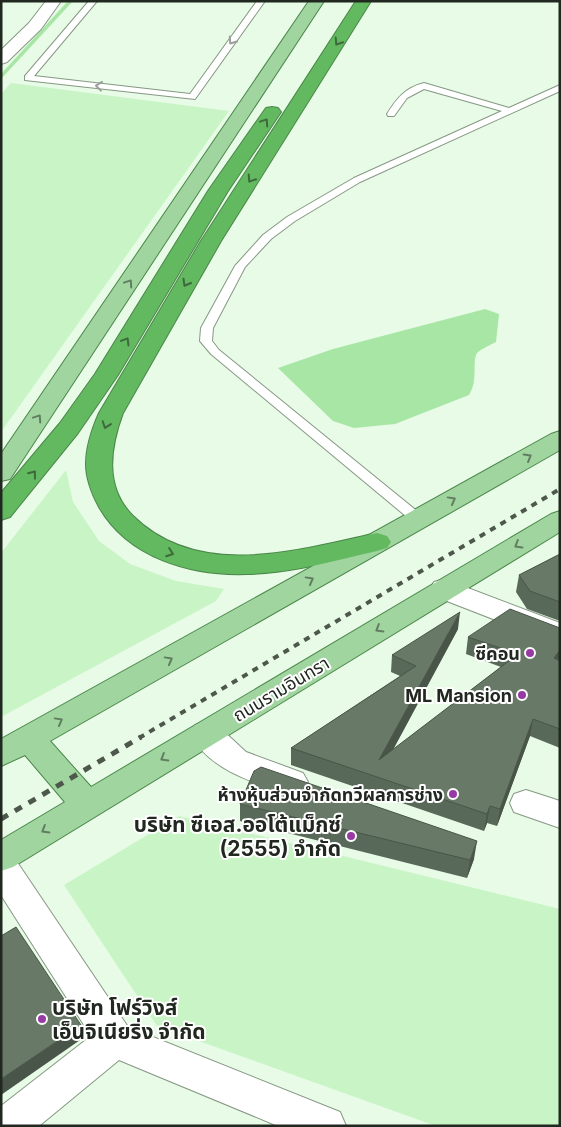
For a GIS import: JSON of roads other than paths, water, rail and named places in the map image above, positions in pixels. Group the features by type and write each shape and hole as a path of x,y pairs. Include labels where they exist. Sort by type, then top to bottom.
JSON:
{"highway":[{"path":"291,84 348,1"},
{"path":"364,1 211,241 111,413 100,442 98,471 106,497 120,521 142,540 171,554 210,563 244,565 279,562 377,542"},
{"path":"1,511 69,428 106,374 218,191 280,100"}],"main road":[{"path":"1,472 314,6"},
{"path":"1,754 560,439"},
{"name":"ถนนรามอินทรา","path":"1,857 560,520"},
{"path":"30,738 87,805"}],"street":[{"path":"1,58 35,26 54,1"},
{"path":"10,28 35,26"},
{"path":"444,589 560,635"},
{"path":"206,734 235,761 322,792"},
{"path":"526,803 560,815"},
{"path":"1,866 114,1040 284,1118 326,1126"},
{"path":"8,1126 114,1040"}],"lane":[{"path":"93,1 28,78 192,97 260,1"},
{"path":"390,114 405,94 412,89 424,86 433,87 508,110"},
{"path":"418,519 215,352 206,341 207,328 240,266 267,237 291,218 357,180 560,88"}],"waterway":[{"path":"1,77 71,1"}],"railway":[{"path":"139,738 560,489"},
{"path":"1,819 141,737"}],"place":[{"name":"ซีคอน","path":"530,653"},
{"name":"ML Mansion","path":"522,695"},
{"name":"ห้างหุ้นส่วนจำกัดทวีผลการช่าง","path":"453,794"},
{"name":"บริษัท ซีเอส.ออโต้แม็กซ์ (2555) จำกัด","path":"351,836"},
{"name":"บริษัท โฟร์วิงส์ เอ็นจิเนียริ่ง จำกัด","path":"42,1019"}]}
